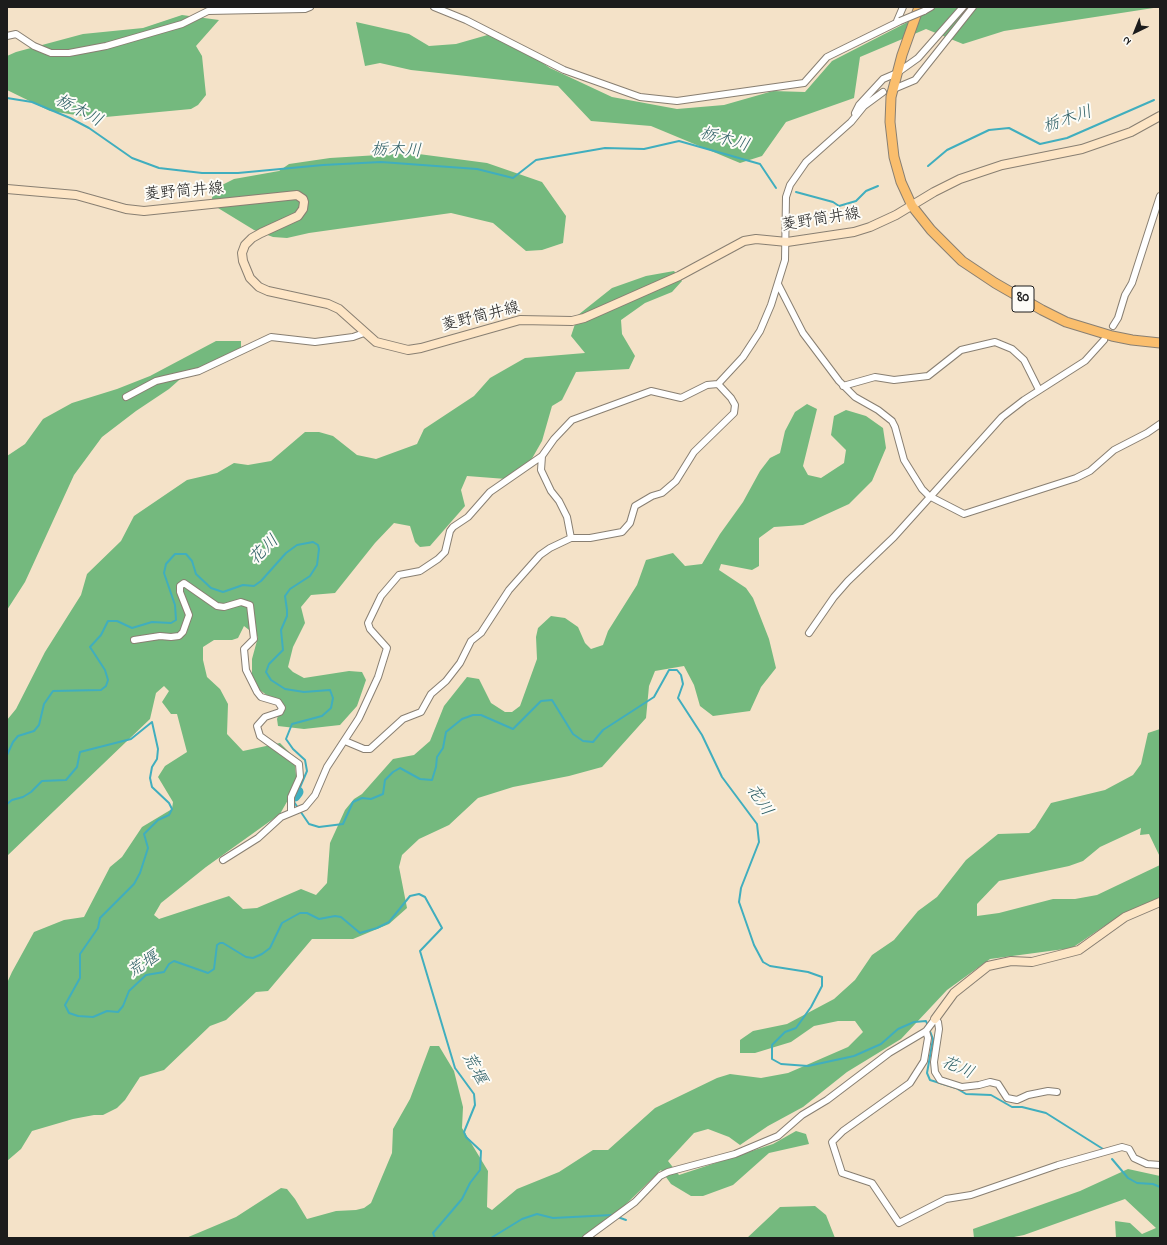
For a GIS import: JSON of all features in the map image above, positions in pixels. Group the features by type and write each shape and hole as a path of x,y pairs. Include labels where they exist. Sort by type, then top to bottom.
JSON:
{"main road":[{"name":"80","path":"921,9 897,73 890,97 891,140 901,182 912,206 931,230 962,261 995,283 1042,310 1066,322 1112,336 1160,343"},
{"name":"菱野筒井線","path":"7,189 76,195 126,209 144,211 296,195 303,199 304,202 298,216 261,233 252,238 245,245 242,253 248,274 259,287 268,291 328,304 339,309 364,333 382,345 408,350 421,348 520,320 572,321 584,318 679,276 744,241 756,239 787,242 854,232 870,227 912,206 960,178 1002,165 1082,149 1131,132 1160,116"},
{"path":"934,1019 954,993 988,966 1011,961 1032,962 1079,950 1126,917 1160,902"}],"street":[{"path":"7,36 16,34 34,46 51,52 69,53 106,46 182,24 208,9 297,9 310,7"},
{"path":"434,7 466,20 564,70 640,97 677,101 804,83 827,57 921,9 931,7"},
{"path":"898,21 902,7"},
{"path":"851,122 859,105 876,86 888,75 897,73 925,50 963,7"},
{"path":"896,88 915,80 973,7"},
{"path":"223,860 258,838 281,817 304,807 310,801 327,767 359,718 386,656 387,648 370,629 368,623 381,596 399,575 420,571 432,565 445,552 450,531 468,517 490,492 542,456 572,420 651,391 680,398 707,385 718,384 743,358 760,331 778,284 785,260 787,242 785,228 786,204 790,185 806,162 851,122 864,106 883,92"},
{"path":"1113,326 1118,318 1125,295 1132,283 1160,196"},
{"path":"778,284 803,333 843,386 854,397 878,410 892,421 904,460 929,496 964,514 1076,478 1090,471 1114,450 1147,433 1160,424"},
{"path":"126,397 156,381 199,371 271,337 315,342 353,337 364,333"},
{"path":"809,633 839,591 894,537 929,496 1002,417 1039,390 1085,360 1104,340"},
{"path":"843,386 875,377 894,380 928,376 962,350 995,342 1012,349 1024,360 1039,390"},
{"path":"345,741 364,749 370,749 403,719 421,712 431,694 446,681 460,662 472,641 481,633 509,590 540,555 550,548 572,538 590,538 622,532 630,523 635,506 652,496 662,494 676,481 694,452 734,413 735,405 731,398 718,384"},
{"path":"542,456 542,470 551,491 559,501 567,517 572,538"},
{"path":"134,640 160,636 179,636 183,632 189,615 180,592 180,586 184,583 217,606 224,607 241,602 250,606 254,639 249,646 244,649 246,670 261,697 278,702 282,708 280,712 265,717 257,726 260,736 299,764 300,777 291,797 291,812"},
{"path":"586,1238 635,1202 660,1176 668,1172 735,1154 778,1136 802,1115 827,1100 890,1053 926,1031 934,1019 938,1022 939,1029 934,1072 940,1080 962,1087 990,1082 998,1084 1007,1098 1017,1100 1028,1095 1048,1091 1057,1092"},
{"path":"926,1031 928,1038 924,1061 910,1083 843,1131 832,1142 842,1173 872,1183 899,1222 946,1199 971,1195 1058,1165 1122,1147 1129,1149 1134,1158 1147,1164 1160,1165"}],"green space":[{"path":"937,7 1160,7 1004,31 963,44 926,29 860,57 854,98 786,122 762,156 740,163 651,126 591,121 558,86 411,70 380,63 365,66 356,22 409,34 429,46 456,44 498,32 550,68 612,97 677,109 724,105 773,91 805,92 832,61"},
{"path":"182,15 219,20 196,46 202,56 206,95 198,105 191,109 95,118 50,111 7,90 7,56 16,52 83,34 143,28"},
{"path":"411,153 487,163 542,182 566,216 563,243 542,250 526,251 493,223 451,213 309,233 287,238 273,237 254,230 218,208 213,203 212,198 216,188 234,179 279,171 289,164 330,158"},
{"path":"674,271 682,281 672,292 645,303 621,320 622,334 635,356 629,369 576,372 562,400 552,406 542,441 526,469 506,479 467,476 461,490 465,506 430,546 420,547 415,542 410,526 394,523 375,543 335,593 311,595 301,607 305,623 293,647 288,667 293,672 304,678 349,671 362,672 366,680 357,706 340,725 304,729 278,726 277,719 281,706 252,684 252,659 258,637 244,626 238,638 232,640 214,640 203,647 203,660 207,677 220,689 228,704 227,734 243,751 280,743 290,753 295,766 297,784 280,814 206,867 161,903 154,915 159,919 229,896 243,909 257,908 301,889 316,895 327,883 330,843 345,810 354,799 362,794 393,759 414,755 430,741 444,706 467,677 479,679 491,703 505,712 512,712 520,706 537,659 536,637 538,628 551,616 565,618 578,627 585,643 591,649 603,645 608,631 637,585 646,560 673,553 685,566 702,564 720,534 743,502 760,471 770,458 780,453 785,431 795,412 807,404 817,409 803,466 808,475 821,478 844,463 846,450 831,435 834,416 846,410 866,416 883,428 886,448 872,481 849,504 803,525 774,527 759,538 759,566 752,570 721,564 719,570 746,588 753,598 769,639 776,668 761,687 750,711 713,716 700,706 694,685 684,666 655,671 649,686 646,718 602,767 569,776 513,787 478,798 449,825 419,839 402,855 399,867 407,908 389,924 353,939 312,939 268,991 256,992 226,1020 210,1026 164,1070 140,1077 125,1100 117,1108 103,1115 73,1119 32,1131 21,1149 7,1161 7,983 34,932 64,920 84,917 110,867 122,857 142,827 172,809 173,802 158,777 165,766 187,752 177,714 171,714 162,702 169,691 164,686 156,693 150,719 7,856 7,720 16,709 45,652 81,595 87,574 121,541 134,516 187,480 217,473 234,463 248,465 271,461 305,432 319,432 333,436 357,455 376,459 417,444 424,429 474,396 490,378 525,358 585,353 571,336 578,315 612,288 646,276"},
{"path":"216,341 241,341 241,349 187,373 169,389 136,411 102,437 74,475 25,582 7,610 7,456 25,444 43,419 72,403 117,389 150,376"},
{"path":"1160,729 1160,857 1149,834 1140,835 1141,828 1100,847 1083,861 1069,866 999,881 977,904 977,916 999,913 1053,899 1075,899 1097,895 1160,865 1160,897 1103,927 1072,948 990,959 947,990 901,1039 847,1072 803,1107 768,1126 740,1145 729,1137 708,1129 694,1133 668,1161 679,1175 773,1144 796,1131 806,1134 809,1144 769,1153 733,1185 703,1196 691,1196 671,1184 661,1170 620,1210 581,1238 186,1238 236,1217 281,1188 287,1189 307,1219 336,1211 364,1208 371,1203 392,1153 393,1129 410,1099 430,1046 439,1046 454,1071 463,1107 462,1128 488,1171 487,1207 492,1210 517,1189 559,1172 593,1150 608,1150 655,1108 717,1078 730,1074 761,1078 788,1073 848,1047 863,1032 855,1021 838,1021 814,1026 791,1042 755,1053 740,1053 740,1040 753,1031 787,1024 834,999 855,980 872,955 894,940 918,911 937,897 966,860 998,834 1029,833 1035,828 1051,803 1105,790 1133,775 1141,764 1148,733"},
{"path":"1128,1169 1160,1176 1160,1238 1116,1238 1115,1221 1130,1223 1142,1234 1156,1228 1125,1199 1024,1235 1009,1238 974,1238 973,1229 1080,1191"},
{"path":"815,1206 826,1215 835,1238 747,1238 780,1207"}],"waterway":[{"name":"栃木川","path":"7,98 32,102 70,118 89,128 132,158 159,168 202,173 238,173 323,165 381,162 477,169 513,178 536,160 605,148 644,149 679,141 760,164 776,188"},
{"name":"栃木川","path":"928,166 947,150 989,130 1009,128 1040,144 1067,138 1154,100"},
{"name":"栃木川","path":"796,192 833,202 839,206 856,201 866,191 878,186"},
{"name":"花川","path":"7,755 13,742 18,736 34,731 39,725 44,704 53,691 101,690 106,686 108,680 105,670 90,647 101,635 108,621 117,621 132,628 152,622 171,623 176,620 175,605 164,573 166,564 175,554 186,554 192,561 196,574 211,588 223,592 243,585 254,586 261,581 286,553 297,545 313,542 318,545 319,549 317,565 310,576 290,589 285,596 287,616 281,630 283,650 269,664 266,672 271,680 285,689 304,692 330,690 333,698 331,708 322,716 292,724 286,739 293,749 305,760 307,771 298,792"},
{"name":"花川","path":"295,796 294,802 309,824 319,827 343,824 353,802 362,798 371,799 383,794 385,780 393,772 400,768 420,779 432,780 437,757 443,748 446,732 462,719 473,715 481,715 513,729 541,701 552,700 573,734 583,741 593,742 603,730 654,697 669,670 677,670 681,675 683,684 678,698 702,735 722,777 757,824 759,842 741,888 739,902 754,945 763,962 770,966 808,972 822,977 822,986 811,1007 796,1028 785,1032 772,1045 772,1059 781,1064 808,1066 854,1056 881,1044 898,1029 914,1022 926,1021 933,1039 927,1073 930,1080 956,1088 966,1094 991,1095 1012,1107 1022,1107 1046,1113 1103,1149"},
{"name":"荒堰","path":"7,804 12,800 23,797 31,792 42,781 66,780 77,767 80,752 131,739 152,722 158,749 157,759 152,767 150,778 152,787 169,803 172,809 169,815 158,820 144,834 148,848 140,873 134,884 100,918 98,928 80,954 80,978 65,1005 69,1013 78,1016 93,1017 107,1011 118,1012 123,1006 129,991 146,975 164,972 169,964 174,961 208,973 214,969 217,945 220,943 223,943 246,957 253,958 262,954 270,948 282,923 300,913 307,913 319,919 335,916 341,917 360,933 377,928 389,922 410,896 419,894 425,897 442,928 420,951 455,1068 474,1094 475,1105 464,1132 466,1137 481,1151 480,1170 470,1183 462,1199 433,1233 435,1238"},
{"name":"花川","path":"295,796 298,792"},
{"name":"花川","path":"1112,1159 1128,1178 1137,1183 1153,1184 1160,1187"},
{"name":"荒堰","path":"491,1238 522,1219 537,1214 553,1218 612,1215 626,1220"}]}
